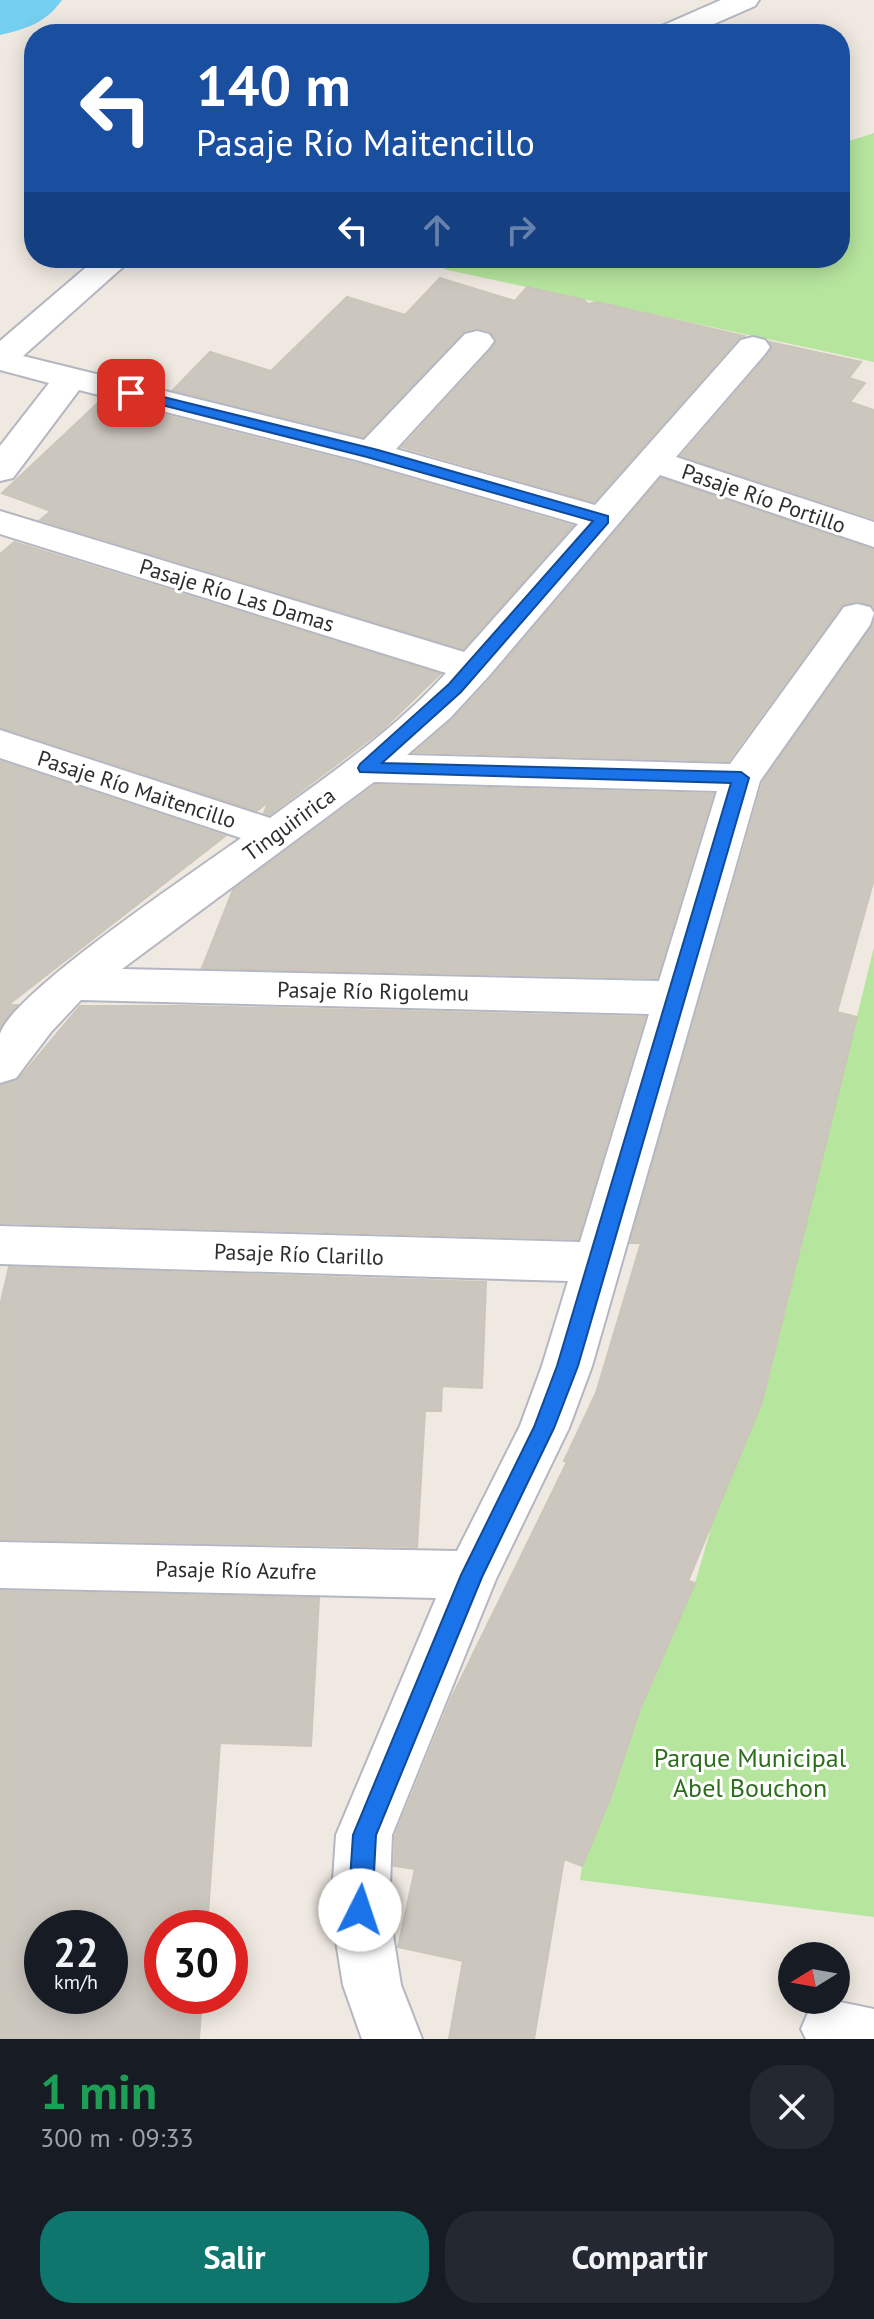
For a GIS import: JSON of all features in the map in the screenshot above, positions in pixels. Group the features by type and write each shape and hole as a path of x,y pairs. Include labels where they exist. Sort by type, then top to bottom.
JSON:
{"street":[{"path":"690,24 745,0"},
{"path":"0,359 105,268"},
{"path":"372,453 477,341"},
{"name":"Tinguiririca","path":"0,1066 18,1014 71,984 366,768 436,709 753,347"},
{"path":"0,359 372,453 603,519"},
{"path":"0,470 71,378"},
{"name":"Pasaje Río Portillo","path":"654,461 874,535"},
{"name":"Pasaje Río Las Damas","path":"0,522 474,668"},
{"path":"392,2039 372,1985 360,1910 364,1835 472,1575 544,1428 567,1366 741,778 857,616"},
{"name":"Pasaje Río Maitencillo","path":"0,744 274,834"},
{"path":"366,768 741,778"},
{"name":"Pasaje Río Rigolemu","path":"71,984 675,998"},
{"name":"Pasaje Río Clarillo","path":"0,1245 597,1262"},
{"name":"Pasaje Río Azufre","path":"0,1565 472,1575"}],"green space":[{"path":"874,133 874,362 443,269 850,268 850,141"},
{"name":"Parque Municipal Abel Bouchon","path":"874,947 874,1917 580,1880 582,1866 610,1800 635,1723 695,1583 714,1518 767,1385"}],"building":[{"path":"440,278 515,301 527,287 584,300 588,304 597,302 744,336 594,502 402,447 491,350 497,341 490,331 476,328 463,332 363,437 173,390 210,352 271,371 347,297 405,315"},
{"path":"770,342 861,362 849,378 865,383 850,402 874,410 874,519 681,456 767,356 773,347"},
{"path":"102,399 359,464 573,526 463,649 40,520 51,511 2,493"},
{"path":"661,478 874,550 874,608 858,601 842,605 728,761 415,752 452,720 490,679"},
{"path":"14,542 440,674 382,730 269,815 264,813 269,801 257,811 0,727 0,554"},
{"path":"874,622 874,879 837,1012 857,1017 762,1402 688,1581 695,1583 640,1709 610,1799 582,1866 564,1859 534,2039 449,2039 463,1961 398,1947 415,1869 394,1866 395,1836 451,1699 567,1462 564,1461 596,1393 641,1243 630,1243 763,782"},
{"path":"0,761 225,836 8,1005 18,1005 0,1028"},
{"path":"375,785 713,794 657,978 202,968 233,890"},
{"path":"80,1006 645,1017 578,1239 0,1223 0,1086 18,1080"},
{"path":"9,1267 486,1282 482,1388 442,1386 441,1411 425,1411 417,1547 0,1539 0,1306"},
{"path":"0,1591 319,1598 311,1746 220,1743 208,1910 144,1910 144,2014 201,2014 199,2039 0,2039"}],"waterway":[{"path":"0,13 25,0"}],"route":[{"path":"131,393 372,453 603,519 436,709 366,768 741,778 567,1366 544,1428 472,1575 364,1835 360,1910"}]}
